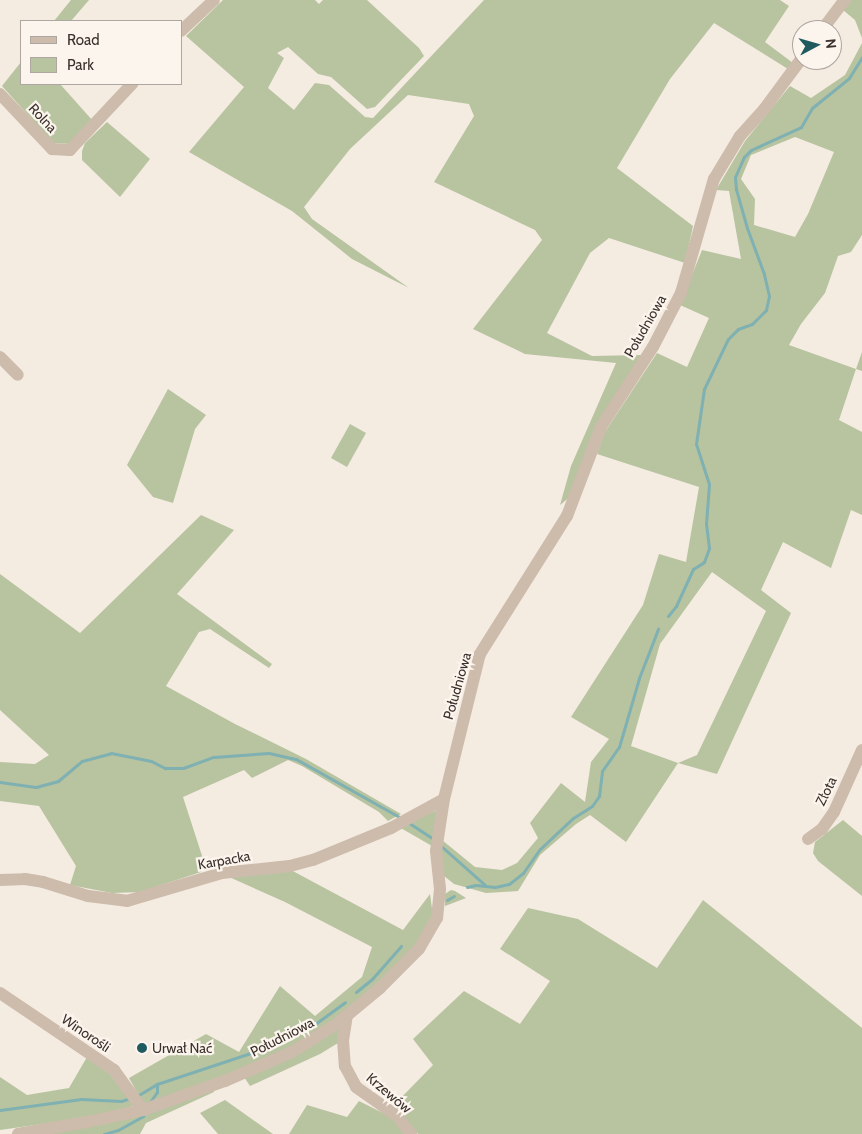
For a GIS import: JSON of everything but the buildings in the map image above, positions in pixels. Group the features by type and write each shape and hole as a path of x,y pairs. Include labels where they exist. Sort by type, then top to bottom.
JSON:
{"street":[{"path":"182,30 214,0"},
{"path":"830,20 845,0"},
{"name":"Południowa","path":"18,1134 143,1110 225,1081 292,1052 347,1015 380,988 419,949 437,918 440,889 436,851 444,799 480,654 567,516 601,427 652,347 681,293 714,180 740,136 765,108 793,70"},
{"name":"Rolna","path":"0,94 52,149 70,150 131,85"},
{"path":"0,357 18,375"},
{"name":"Złota","path":"808,839 822,829 834,812 862,750"},
{"name":"Karpacka","path":"0,880 25,879 43,882 88,896 127,901 222,873 290,866 313,860 383,831 444,799"},
{"name":"Winorośli","path":"0,993 114,1070 143,1110"},
{"name":"Krzewów","path":"347,1015 343,1040 345,1066 356,1087 397,1116 411,1134"}],"green space":[{"path":"71,0 89,0 72,20 55,20"},
{"path":"223,0 315,0 319,4 323,0 367,0 419,48 424,56 375,107 367,109 331,77 318,74 288,47 277,53 284,58 268,88 294,110 315,83 329,85 365,117 373,118 484,0 780,0 789,6 765,42 792,62 792,64 788,69 714,23 670,79 617,168 693,226 685,263 609,238 590,253 547,333 592,356 641,355 570,497 560,505 571,466 616,363 525,354 473,329 542,240 535,230 434,182 474,116 469,104 408,95 350,149 304,207 312,219 409,288 352,259 292,211 189,152 244,87 186,36"},
{"path":"851,0 862,0 862,38 855,20 843,10"},
{"path":"862,43 862,235 851,252 838,256 825,293 801,324 789,345 856,369 839,420 862,432 862,515 851,510 831,568 783,542 761,590 791,613 717,774 678,763 626,842 590,815 576,824 540,855 518,891 486,893 454,884 444,876 439,854 442,840 475,867 502,870 517,863 538,838 530,823 561,783 585,802 591,762 609,739 571,717 643,605 659,554 686,562 699,487 597,454 605,432 657,353 687,367 709,318 680,305 702,250 741,259 729,191 716,190 745,141 790,86 811,98 845,75","holes":["795,137 834,152 808,214 795,237 754,225 755,199 741,179 751,155","712,572 766,611 697,755 678,763 631,746 660,644"]},
{"path":"20,63 20,85 61,85 93,121 72,144 53,143 2,86"},
{"path":"107,122 150,159 120,197 82,160 82,151 85,143"},
{"path":"862,352 862,371 856,369"},
{"path":"168,389 206,415 195,429 173,503 153,497 127,465"},
{"path":"350,424 366,433 347,467 331,458"},
{"path":"201,515 234,530 177,594 272,664 269,668 210,629 199,632 166,686 235,724 306,759 401,814 388,821 379,812 302,766 288,760 252,778 244,770 183,797 205,865 201,872 140,892 112,893 70,885 76,866 39,806 0,801 0,762 35,764 49,755 0,710 0,574 80,633"},
{"path":"437,810 432,846 399,827"},
{"path":"843,820 862,836 862,896 818,861 813,853 815,842"},
{"path":"289,869 403,930 430,894 433,916 411,951 369,991 335,1019 289,1049 231,1074 144,1105 129,1078 206,1034 239,1052 280,986 315,1016 362,977 372,947 285,902 229,877"},
{"path":"451,890 466,898 445,906 445,894"},
{"path":"703,900 862,1028 862,1134 418,1134 393,1106 433,1065 413,1039 464,991 520,1024 550,981 500,949 528,908 578,919 657,968"},
{"path":"340,1027 338,1043 320,1054 250,1086 244,1077"},
{"path":"87,1057 110,1074 134,1106 85,1118 0,1130 0,1077 27,1095 69,1088"},
{"path":"213,1088 214,1092 146,1123 140,1134 41,1134"},
{"path":"225,1100 273,1134 218,1134 200,1113"},
{"path":"359,1101 395,1119 405,1134 289,1134 307,1105 347,1117"}],"waterway":[{"path":"668,616 676,606 693,569 704,562 709,548 706,524 709,484 696,444 704,389 728,339 738,329 752,324 766,310 769,296 764,274 747,228 736,189 735,177 744,157 751,150 801,127 812,108 849,78 862,57"},
{"path":"467,887 476,885 495,887 509,884 523,873 540,849 573,818 592,806 599,796 602,771 619,747 639,678 658,629"},
{"path":"0,782 36,787 58,781 82,761 111,753 151,761 165,768 183,768 214,757 269,753 296,759 401,818"},
{"path":"409,823 435,840"},
{"path":"441,846 485,885"},
{"path":"447,900 454,896"},
{"path":"356,992 372,979 401,946"},
{"path":"137,1096 157,1084 272,1046 315,1024 345,1002"},
{"path":"150,1102 157,1092 157,1084"},
{"path":"0,1110 81,1099 121,1101 131,1098"},
{"path":"104,1134 118,1130 143,1116"}],"place":[{"name":"Urwał Nać","path":"142,1048"}]}
